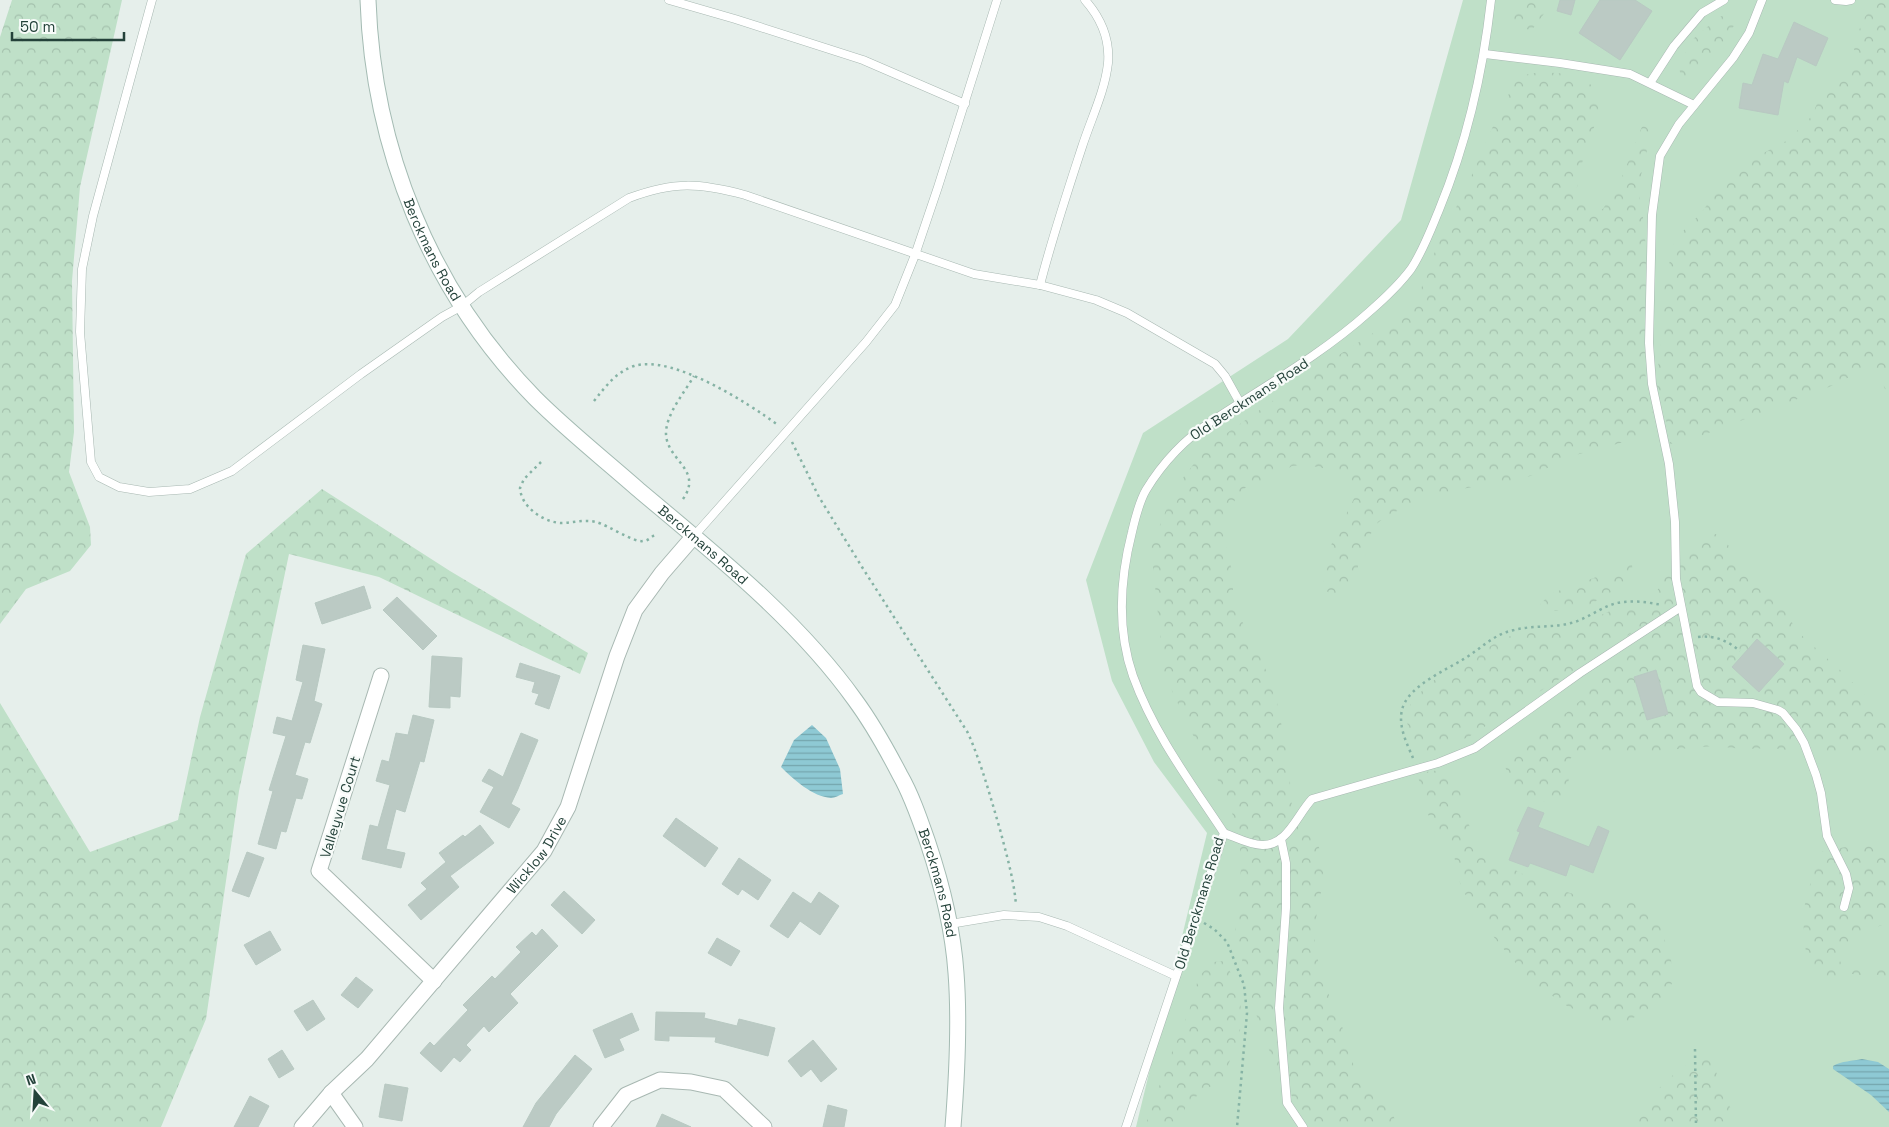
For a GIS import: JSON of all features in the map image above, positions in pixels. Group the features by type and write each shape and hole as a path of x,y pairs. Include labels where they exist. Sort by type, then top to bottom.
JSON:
{"main road":[{"name":"Berckmans Road","path":"368,0 376,85 394,162 426,241 462,306 493,351 534,397 571,432 694,536 784,618 835,674 856,702 901,776 918,815 940,882 950,924 956,973 958,1066 953,1127"},
{"name":"Wicklow Drive","path":"302,1127 332,1093 368,1059 544,851 568,807 617,656 635,610 662,573 694,536"},
{"name":"Valleyvue Court","path":"381,676 319,871 434,981"},
{"path":"601,1127 626,1095 660,1080 691,1082 724,1090 764,1127"},
{"path":"332,1093 354,1127"}],"lane":[{"path":"152,0 93,216 82,269 80,332 91,462 99,477 119,487 149,492 190,489 232,471 361,374 442,317 462,306 479,292 630,198 675,185 712,186 745,195 974,274 1040,285 1096,300 1127,313 1214,364 1225,376 1240,403"},
{"path":"668,0 735,19 863,60 965,104"},
{"path":"694,536 788,432 866,342 895,305 915,255 997,0"},
{"path":"1040,285 1056,224 1103,88 1108,63 1107,43 1100,20 1085,0"},
{"name":"Old Berckmans Road","path":"1126,1127 1224,833 1160,735 1133,676 1125,642 1121,596 1125,559 1135,521 1145,491 1168,459 1186,440 1327,347 1357,324 1390,294 1411,268 1427,239 1453,177 1468,129 1485,54 1491,0"},
{"path":"1650,83 1674,46 1702,14 1724,0"},
{"path":"1762,0 1749,33 1733,58 1679,124 1660,156 1652,215 1649,343 1652,384 1669,464 1675,522 1676,579 1697,686 1701,692 1718,702 1753,703 1778,710 1783,713 1796,729 1804,743 1816,775 1821,793 1827,836 1846,874 1850,888 1844,907"},
{"path":"1835,0 1851,0"},
{"path":"1485,54 1630,74 1694,105"},
{"path":"1224,833 1260,845 1274,844 1285,836 1302,810 1312,799 1438,763 1475,748 1580,673 1681,608"},
{"path":"1281,839 1286,863 1286,908 1279,1008 1287,1103 1302,1127"},
{"path":"950,924 973,919 1017,915 1039,917 1067,926 1176,976"}],"path":[{"path":"594,401 611,380 621,372 635,365 661,364 694,376 744,403 788,432 819,497 968,733 980,760 1014,882 1017,915"},
{"path":"683,499 689,490 689,475 669,445 666,434 672,413 694,376"},
{"path":"541,462 524,479 520,488 524,503 531,510 555,522 596,522 638,541 647,540 657,534"},
{"path":"1424,766 1414,761 1406,740 1401,718 1405,702 1420,685 1462,660 1493,638 1514,630 1577,622 1616,603 1643,602 1681,608"},
{"path":"1687,638 1703,636 1717,638 1727,641 1740,651"},
{"path":"1195,918 1214,929 1227,942 1244,985 1247,1013 1237,1127"},
{"path":"1695,1049 1696,1127"}],"green space":[{"path":"12,0 122,0 80,187 72,281 74,432 69,472 90,527 91,545 70,571 26,589 0,624 0,37"},
{"path":"1463,0 1889,0 1889,1127 1136,1127 1207,833 1154,762 1112,681 1086,580 1143,433 1288,339 1401,220"},
{"path":"1514,0 1554,0 1532,30 1513,27"},
{"path":"1876,0 1889,0 1889,390 1885,389 1876,374 1866,369 1829,387 1698,437 1670,444 1663,402 1656,384 1661,344 1662,300 1674,240 1701,213 1715,194 1758,156 1788,140 1812,116 1820,96 1853,64 1855,39 1865,17"},
{"path":"1731,13 1735,24 1714,57 1701,70 1681,78 1679,66 1692,40 1719,17"},
{"path":"1540,72 1571,74 1595,87 1603,106 1586,149 1576,194 1591,206 1603,209 1622,177 1643,124 1650,128 1649,142 1638,188 1646,250 1645,373 1655,427 1624,442 1568,457 1538,473 1519,480 1497,482 1447,492 1422,500 1388,515 1375,525 1359,560 1356,579 1348,594 1341,599 1329,593 1324,582 1324,568 1335,535 1355,496 1363,494 1347,474 1318,467 1292,466 1277,476 1247,486 1238,495 1226,515 1225,540 1233,576 1233,600 1237,612 1259,653 1275,693 1289,762 1291,801 1294,811 1307,822 1314,832 1323,860 1324,876 1314,935 1320,973 1343,1029 1357,1077 1389,1101 1397,1127 1316,1127 1281,1082 1257,1017 1235,933 1242,858 1232,812 1216,776 1189,728 1164,673 1151,547 1175,488 1207,447 1331,360 1395,319 1421,289 1430,263 1501,108 1519,76"},
{"path":"322,489 450,571 588,653 580,674 379,577 289,554 239,791 206,1019 161,1127 0,1127 0,703 90,852 178,820 200,717 246,554"},
{"path":"1716,534 1723,538 1742,564 1769,586 1798,632 1840,670 1889,719 1889,753 1817,754 1772,748 1743,749 1714,746 1619,754 1597,748 1577,752 1570,759 1568,790 1560,801 1535,800 1519,793 1508,777 1503,758 1518,744 1566,713 1581,700 1636,642 1644,625 1470,736 1436,754 1422,753 1413,744 1407,722 1410,705 1426,686 1440,676 1464,664 1498,641 1513,635 1572,628 1619,607 1641,606 1651,608 1663,576 1684,555 1692,542 1705,536"},
{"path":"1632,564 1633,579 1586,607 1555,611 1534,611 1550,594"},
{"path":"1450,771 1459,780 1461,797 1468,823 1479,845 1500,862 1545,886 1588,898 1636,899 1657,916 1671,960 1673,981 1664,1000 1628,1021 1608,1023 1567,1006 1532,982 1496,940 1465,894 1458,878 1453,849 1435,829 1427,812 1418,776 1426,772"},
{"path":"1889,845 1889,922 1848,941 1843,946 1839,955 1842,966 1889,968 1889,979 1880,975 1849,973 1830,980 1824,981 1819,979 1812,973 1809,967 1804,924 1805,904 1814,869 1815,855 1840,848"},
{"path":"1224,961 1241,991 1240,1032 1224,1077 1187,1103 1178,1127 1145,1127 1167,1064 1189,1011 1199,976 1213,962"},
{"path":"1702,1055 1711,1059 1735,1120 1735,1127 1639,1127 1637,1118 1657,1090"}],"water":[{"path":"812,725 826,738 840,769 843,794 834,798 824,797 810,791 781,767 794,740"},
{"path":"1862,1059 1878,1062 1889,1069 1889,1112 1871,1095 1833,1069 1833,1066 1840,1063"}],"building":[{"path":"1560,0 1575,0 1571,15 1557,11"},
{"path":"1600,0 1635,0 1652,11 1620,60 1579,33"},
{"path":"1794,22 1828,38 1816,66 1797,57 1788,83 1784,81 1778,115 1739,108 1743,83 1752,85 1763,54 1778,59"},
{"path":"364,586 371,608 322,624 315,603"},
{"path":"397,597 437,636 423,650 383,610"},
{"path":"1757,639 1784,664 1759,692 1732,667"},
{"path":"303,645 325,649 314,701 322,704 310,743 305,742 295,775 308,779 302,799 296,798 286,832 281,831 276,849 258,844 273,791 269,790 286,736 273,733 277,717 292,721 303,682 296,680"},
{"path":"432,656 462,658 460,697 450,696 450,708 429,707"},
{"path":"520,663 560,676 549,709 535,704 539,694 532,692 535,682 516,677"},
{"path":"1656,670 1668,714 1647,720 1634,677"},
{"path":"413,715 434,720 424,762 420,761 405,812 396,809 386,849 405,853 401,868 362,859 370,825 378,827 390,785 376,781 382,760 389,762 396,733 408,735"},
{"path":"521,733 538,740 511,804 520,809 509,828 480,812 494,787 482,781 489,769 503,777"},
{"path":"1528,807 1544,813 1538,827 1589,847 1598,826 1609,831 1593,873 1570,864 1566,876 1530,863 1528,867 1509,860 1520,832 1517,831"},
{"path":"676,818 718,848 705,867 663,836"},
{"path":"480,825 494,843 450,876 459,887 421,920 408,905 427,889 421,883 446,862 439,853"},
{"path":"247,852 264,858 249,897 232,891"},
{"path":"739,858 771,880 758,900 742,889 738,895 722,884"},
{"path":"564,891 595,920 582,934 551,905"},
{"path":"793,892 811,904 819,892 839,906 820,935 800,921 788,938 770,926"},
{"path":"542,929 558,946 510,994 518,1003 489,1032 484,1026 466,1045 471,1050 460,1062 454,1057 441,1072 420,1053 430,1042 434,1046 468,1010 463,1005 492,976 495,979 521,952 516,947 532,932 536,936"},
{"path":"270,931 281,950 256,965 244,945"},
{"path":"717,938 740,951 731,966 708,953"},
{"path":"356,977 373,990 358,1008 341,995"},
{"path":"313,1000 325,1019 307,1031 294,1011"},
{"path":"656,1012 705,1013 704,1018 737,1026 739,1019 775,1028 768,1056 715,1042 716,1037 669,1036 669,1041 655,1040"},
{"path":"632,1013 639,1030 619,1039 624,1050 605,1058 593,1030"},
{"path":"813,1040 837,1069 821,1082 811,1069 801,1077 788,1061"},
{"path":"282,1050 294,1069 279,1078 268,1059"},
{"path":"575,1055 592,1069 556,1114 549,1127 523,1127 536,1103"},
{"path":"385,1084 408,1088 402,1121 379,1117"},
{"path":"250,1096 269,1106 258,1127 234,1127"},
{"path":"828,1105 847,1110 844,1127 823,1127"},
{"path":"662,1114 691,1127 656,1127"}]}
